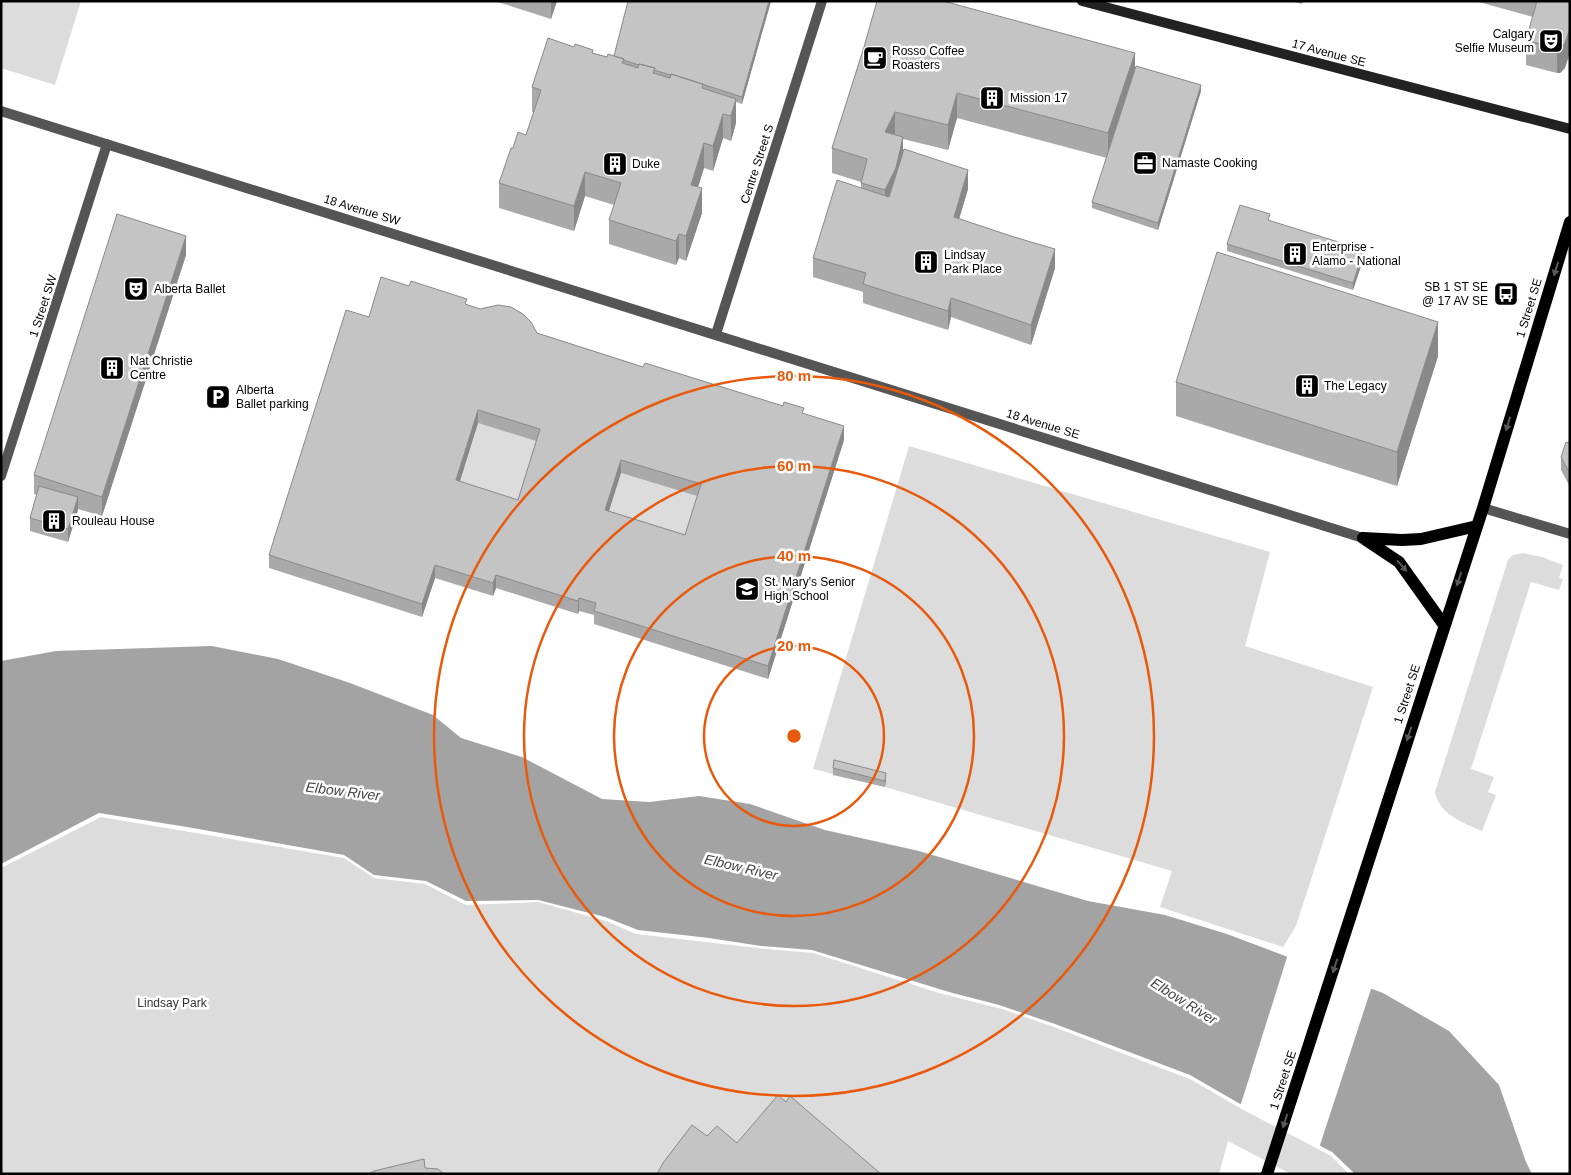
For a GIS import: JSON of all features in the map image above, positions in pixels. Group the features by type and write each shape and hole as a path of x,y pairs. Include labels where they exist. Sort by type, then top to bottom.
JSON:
{"main road":[{"name":"17 Avenue SE","path":"1082,1 1570,129"},
{"name":"1 Street SE","path":"1268,1174 1483,508 1570,222"},
{"path":"1362,538 1421,539 1477,526"},
{"path":"1362,538 1399,562 1444,625"}],"street":[{"name":"Centre Street S","path":"716,334 822,1"},
{"name":"18 Avenue SW","path":"1,111 716,334"},
{"name":"1 Street SW","path":"1,476 107,144"},
{"name":"18 Avenue SE","path":"716,334 1362,538"},
{"path":"1483,508 1570,534"}],"green space":[{"path":"1,1 81,1 55,85 1,68"},
{"path":"478,423 540,442 518,513 457,494"},
{"path":"909,446 1270,552 1245,646 1373,687 1296,926 1283,947 1160,907 1172,871 885,787 813,769"},
{"path":"621,473 701,497 685,548 605,523"},
{"path":"1523,553 1542,557 1563,565 1559,578 1563,579 1559,590 1531,582 1471,769 1494,777 1488,792 1496,795 1482,831 1453,817 1441,806 1435,792 1508,560 1513,555"},
{"name":"Lindsay Park","path":"101,817 344,858 374,878 425,884 466,905 538,902 606,921 636,934 813,953 939,993 1002,1009 1192,1080 1238,1107 1331,1156 1349,1174 1291,1174 1228,1141 1219,1174 1,1174 1,868"}],"water":[{"name":"Elbow River","path":"212,646 278,659 350,683 433,715 461,738 522,757 602,799 649,802 699,796 750,804 825,830 919,851 1088,901 1165,915 1227,934 1383,993 1449,1031 1499,1085 1532,1174 1355,1174 1332,1152 1242,1105 1190,1075 999,1005 949,992 812,950 761,946 638,930 605,917 538,900 466,901 426,881 374,875 344,855 99,813 1,864 1,661 56,651"}],"pier":[{"path":"1288,954 1372,986 1319,1148 1240,1107"}],"building":[{"path":"628,1 769,1 742,97 614,56"},
{"name":"Mission 17","path":"877,1 943,1 1135,53 1108,133 957,93 948,125 895,112 885,132 903,137 896,168 885,190 861,183 867,159 832,148"},
{"path":"1537,1 1570,1 1570,28 1565,43 1560,48 1557,49 1526,40"},
{"name":"Duke","path":"548,38 574,47 575,44 593,50 592,53 607,57 608,54 624,59 622,63 638,68 639,64 655,68 653,73 670,78 671,74 703,84 702,88 736,99 731,116 723,114 713,146 704,143 691,185 702,188 686,236 679,234 676,241 609,220 621,183 585,172 574,206 499,183 518,132 526,135 541,90 532,87"},
{"path":"1136,66 1201,85 1158,223 1092,202"},
{"name":"Lindsay Park Place","path":"904,149 968,170 954,217 1055,249 1031,325 951,298 948,311 863,284 866,273 813,258 837,180 889,197"},
{"name":"Enterprise - Alamo - National","path":"1240,205 1270,214 1268,220 1364,250 1353,283 1227,244"},
{"name":"Nat Christie Centre","path":"117,214 186,236 102,497 34,475"},
{"name":"The Legacy","path":"1217,252 1438,322 1397,452 1176,382"},
{"path":"381,277 409,286 411,281 467,299 465,304 480,309 498,305 511,307 523,314 531,322 537,333 643,367 645,363 783,406 784,402 804,408 802,413 844,426 768,666 594,611 596,603 579,598 578,601 496,575 493,583 435,565 422,604 269,555 346,310 369,317","holes":["478,410 540,429 518,500 456,480","621,460 701,484 685,535 605,510"]},
{"path":"1570,439 1570,474 1561,457 1566,442 1569,443"},
{"path":"39,486 78,497 68,529 30,518"},
{"path":"834,760 886,773 885,781 833,768"},
{"path":"778,1095 786,1102 790,1096 881,1174 657,1174 663,1163 692,1125 707,1136 717,1126 737,1143"},
{"path":"424,1159 425,1168 438,1169 444,1174 368,1174 374,1171"}],"place":[{"name":"Calgary Selfie Museum","path":"1551,41"},
{"name":"Rosso Coffee Roasters","path":"875,58"},
{"name":"Mission 17","path":"992,98"},
{"name":"Namaste Cooking","path":"1145,163"},
{"name":"Duke","path":"615,164"},
{"name":"Enterprise - Alamo - National","path":"1295,254"},
{"name":"Lindsay Park Place","path":"926,262"},
{"name":"Alberta Ballet","path":"136,289"},
{"name":"SB 1 ST SE @ 17 AV SE","path":"1506,294"},
{"name":"Nat Christie Centre","path":"112,368"},
{"name":"The Legacy","path":"1307,386"},
{"name":"Alberta Ballet parking","path":"218,397"},
{"name":"Rouleau House","path":"54,521"},
{"name":"St. Mary's Senior High School","path":"747,589"}]}
